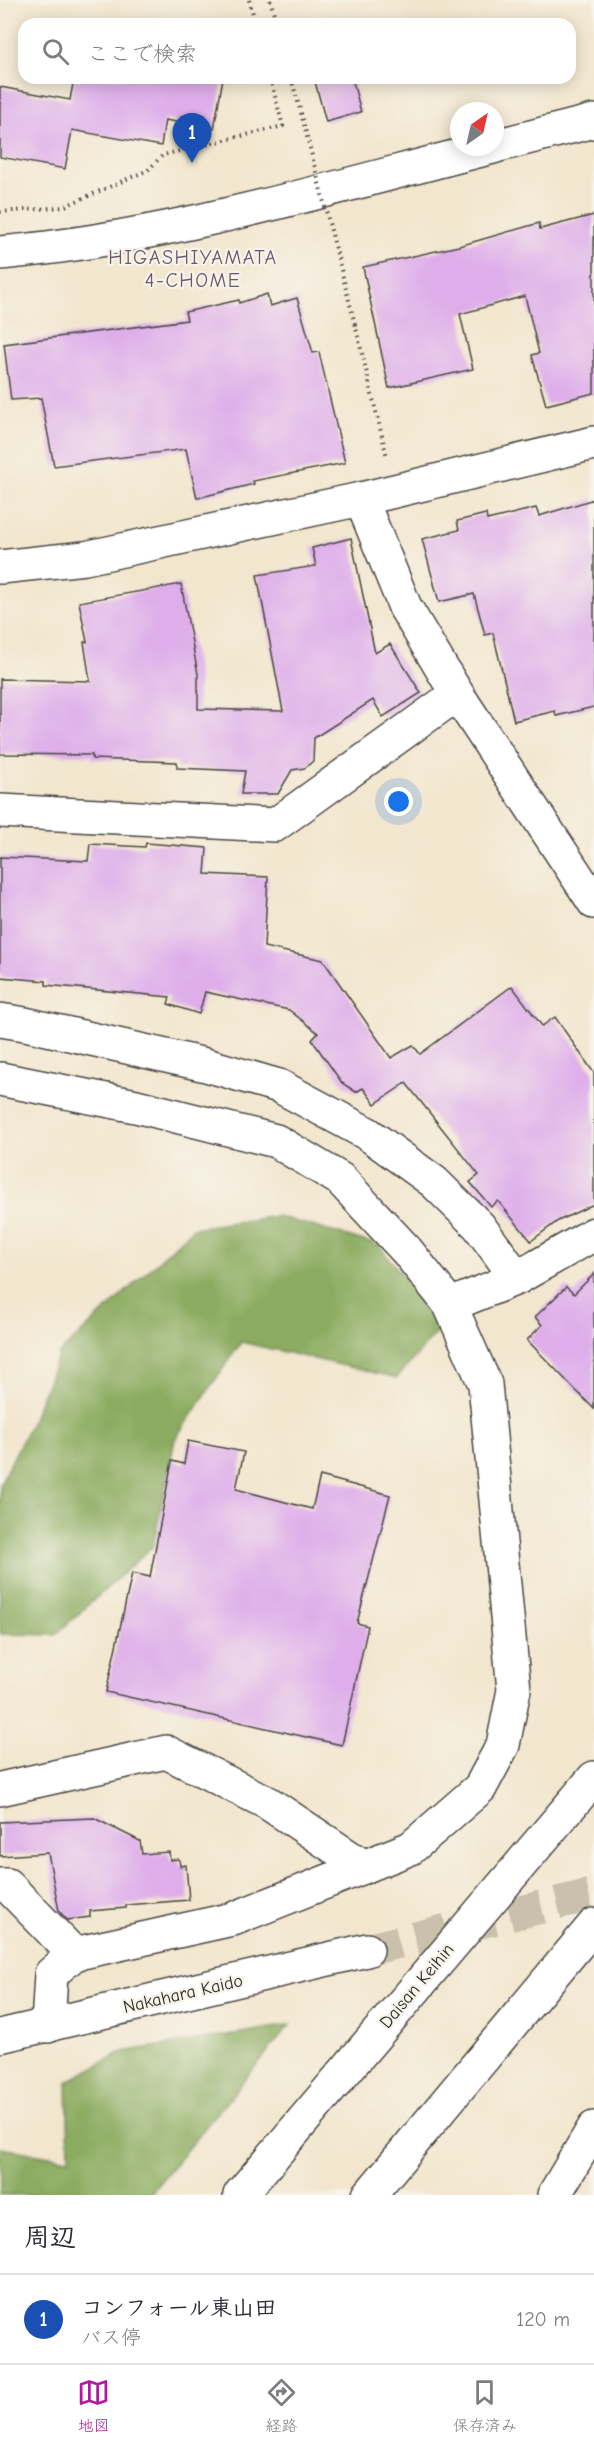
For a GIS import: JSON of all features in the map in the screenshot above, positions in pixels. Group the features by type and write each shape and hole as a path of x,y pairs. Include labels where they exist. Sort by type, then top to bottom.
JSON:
{"main road":[{"path":"504,144 594,121"},
{"path":"0,253 66,247 228,214 458,156"},
{"path":"0,567 85,558 361,499 594,443"},
{"path":"361,499 405,607 458,694 594,902"},
{"path":"0,811 275,825 458,694"},
{"path":"0,1020 206,1065 279,1086 369,1134 434,1182 479,1226 517,1278"},
{"path":"0,1078 136,1106 276,1141 340,1179 407,1251 450,1305 486,1384 514,1690 503,1745 480,1788 411,1848 233,1919 74,1954 51,1974 48,2026"},
{"path":"450,1305 517,1278 594,1234"},
{"path":"0,1789 166,1752 268,1803 364,1867"},
{"name":"Daisan Keihin","path":"240,2195 594,1778"},
{"path":"0,1885 7,1886 74,1954"},
{"path":"369,2195 594,1925"},
{"name":"Nakahara Kaido","path":"0,2036 367,1950"},
{"path":"554,2195 594,2128"}],"path":[{"path":"249,0 254,18"},
{"path":"270,0 275,18"},
{"path":"0,212 63,207 148,170 163,155 283,126 272,84"},
{"path":"293,84 395,490"}],"green space":[{"path":"276,1216 378,1245 443,1325 397,1378 241,1342 175,1439 153,1546 55,1635 0,1634 0,1484 33,1419 59,1354 194,1228"},
{"path":"290,2025 149,2195 0,2195 0,2148 69,2159 67,2082 122,2052"}],"building":[{"path":"73,84 222,84 214,129 165,120 161,146 72,130 65,169 0,157 0,87 70,100"},
{"path":"316,84 354,84 361,112 326,122"},
{"path":"594,215 594,393 546,405 532,355 539,353 525,296 460,314 473,369 389,388 363,267 459,246 539,223 540,229"},
{"path":"267,294 270,306 297,298 313,353 319,352 345,463 253,481 254,484 197,498 186,449 54,466 41,398 11,400 4,344 187,320 185,312 239,300 239,303"},
{"path":"594,499 594,707 556,716 555,711 514,721 493,633 485,635 474,594 439,602 422,539 459,530 457,521 486,514 487,520 536,508 539,516"},
{"path":"351,538 375,653 390,644 421,693 383,717 373,700 314,738 313,761 305,768 292,770 278,794 241,794 245,771 177,768 177,762 92,759 92,755 0,754 0,679 90,681 84,642 87,642 79,602 181,584 198,674 198,709 283,711 257,575 316,566 312,548"},
{"path":"146,843 207,848 205,874 268,877 264,947 323,960 391,1058 413,1045 420,1054 512,986 542,1026 555,1017 594,1073 594,1204 558,1221 531,1241 498,1201 491,1207 470,1182 479,1175 406,1083 375,1104 363,1088 356,1092 342,1083 312,1040 318,1033 289,1010 205,992 199,1014 168,1004 170,997 46,985 46,981 0,977 0,857 88,861 90,844 145,847"},
{"path":"594,1274 594,1409 527,1340 542,1325 535,1317 566,1287 574,1294"},
{"path":"188,1441 244,1452 236,1489 312,1509 320,1476 390,1495 357,1623 368,1626 342,1745 106,1692 132,1573 150,1577 172,1461 184,1464"},
{"path":"94,1818 140,1841 142,1854 169,1852 170,1860 179,1859 180,1866 186,1865 189,1900 126,1905 126,1908 90,1911 90,1917 67,1920 59,1911 48,1853 0,1856 0,1822"}],"tunnel":[{"path":"367,1950 594,1894"}],"place":[{"name":"コンフォール東山田","path":"192,163"}],"district":[{"name":"HIGASHIYAMATA 4-CHOME","path":"193,268"}]}
